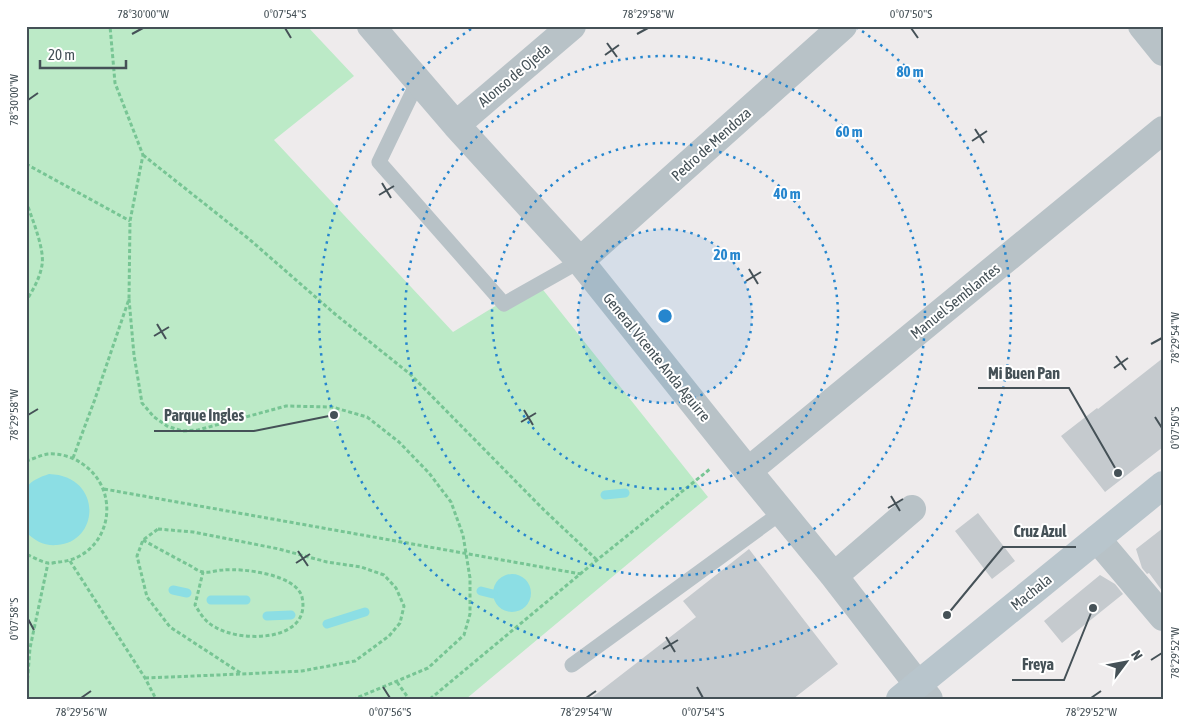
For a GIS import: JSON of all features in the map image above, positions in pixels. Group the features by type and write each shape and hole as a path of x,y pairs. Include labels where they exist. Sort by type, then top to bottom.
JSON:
{"main road":[{"name":"Machala","path":"915,694 1163,485"}],"street":[{"name":"General Vicente Anda Aguirre","path":"371,26 456,125 580,261 834,576 915,694"},
{"name":"Alonso de Ojeda","path":"456,125 572,26"},
{"name":"Pedro de Mendoza","path":"580,261 843,26"},
{"path":"1142,26 1163,52"},
{"name":"Manuel Semblantes","path":"740,461 1163,130"},
{"path":"834,576 912,509"},
{"path":"1097,539 1163,617"}],"lane":[{"path":"418,81 379,162 504,304 580,261"},
{"path":"572,665 782,512"}],"path":[{"path":"110,26 115,83 143,155 249,239 335,314 410,374 544,510 597,560"},
{"path":"143,155 130,222 129,299 134,355 142,403 154,417 167,426 182,431 198,430 286,406 332,406 367,417 399,442 429,473 451,502 463,535 470,578 470,614 464,635 428,668 354,699"},
{"path":"26,164 130,222"},
{"path":"26,201 38,235 42,264 34,289 26,300"},
{"path":"73,458 129,299"},
{"path":"26,461 49,454 73,458 92,470 104,489 108,511 102,532 89,550 70,561 48,563 26,554"},
{"path":"430,699 597,560 740,461"},
{"path":"104,489 581,574"},
{"path":"145,678 242,674 302,671 355,661 389,636 400,623 404,606 396,588 384,575 361,567 327,562 279,549 192,532 158,529 143,540 137,556 146,597 170,627 242,674"},
{"path":"143,540 203,572 224,570 250,571 274,576 295,586 302,595 303,610 300,621 288,630 270,636 248,636 215,627 202,617 195,604 203,572"},
{"path":"70,561 145,678 156,699"},
{"path":"26,699 30,648 48,563"},
{"path":"397,682 408,699"}],"green space":[{"path":"26,26 307,26 354,76 274,140 453,332 536,281 708,497 466,699 26,699"}],"water":[{"path":"49,474 67,478 79,486 87,497 89,509 88,522 81,533 71,541 57,545 48,545 40,542 26,532 26,488 34,481"},
{"path":"512,574 525,580 531,593 525,606 512,612 499,606 493,593 499,580"}],"building":[{"path":"1163,358 1163,447 1105,492 1061,436"},
{"path":"978,513 1015,561 992,579 955,531"},
{"path":"1163,528 1163,592 1149,573 1147,574 1142,568 1136,549"},
{"path":"749,549 838,664 793,699 590,699 696,617 683,601"},
{"path":"1100,575 1115,584 1123,594 1062,643 1044,621"}],"waterway":[{"path":"605,495 625,493"},
{"path":"173,590 187,593"},
{"path":"481,591 493,594"},
{"path":"211,600 246,600"},
{"path":"327,624 365,612"},
{"path":"267,616 291,615"}],"place":[{"name":"Parque Ingles","path":"334,415"},
{"name":"Mi Buen Pan","path":"1118,473"},
{"name":"Freya","path":"1093,608"},
{"name":"Cruz Azul","path":"947,615"}]}
